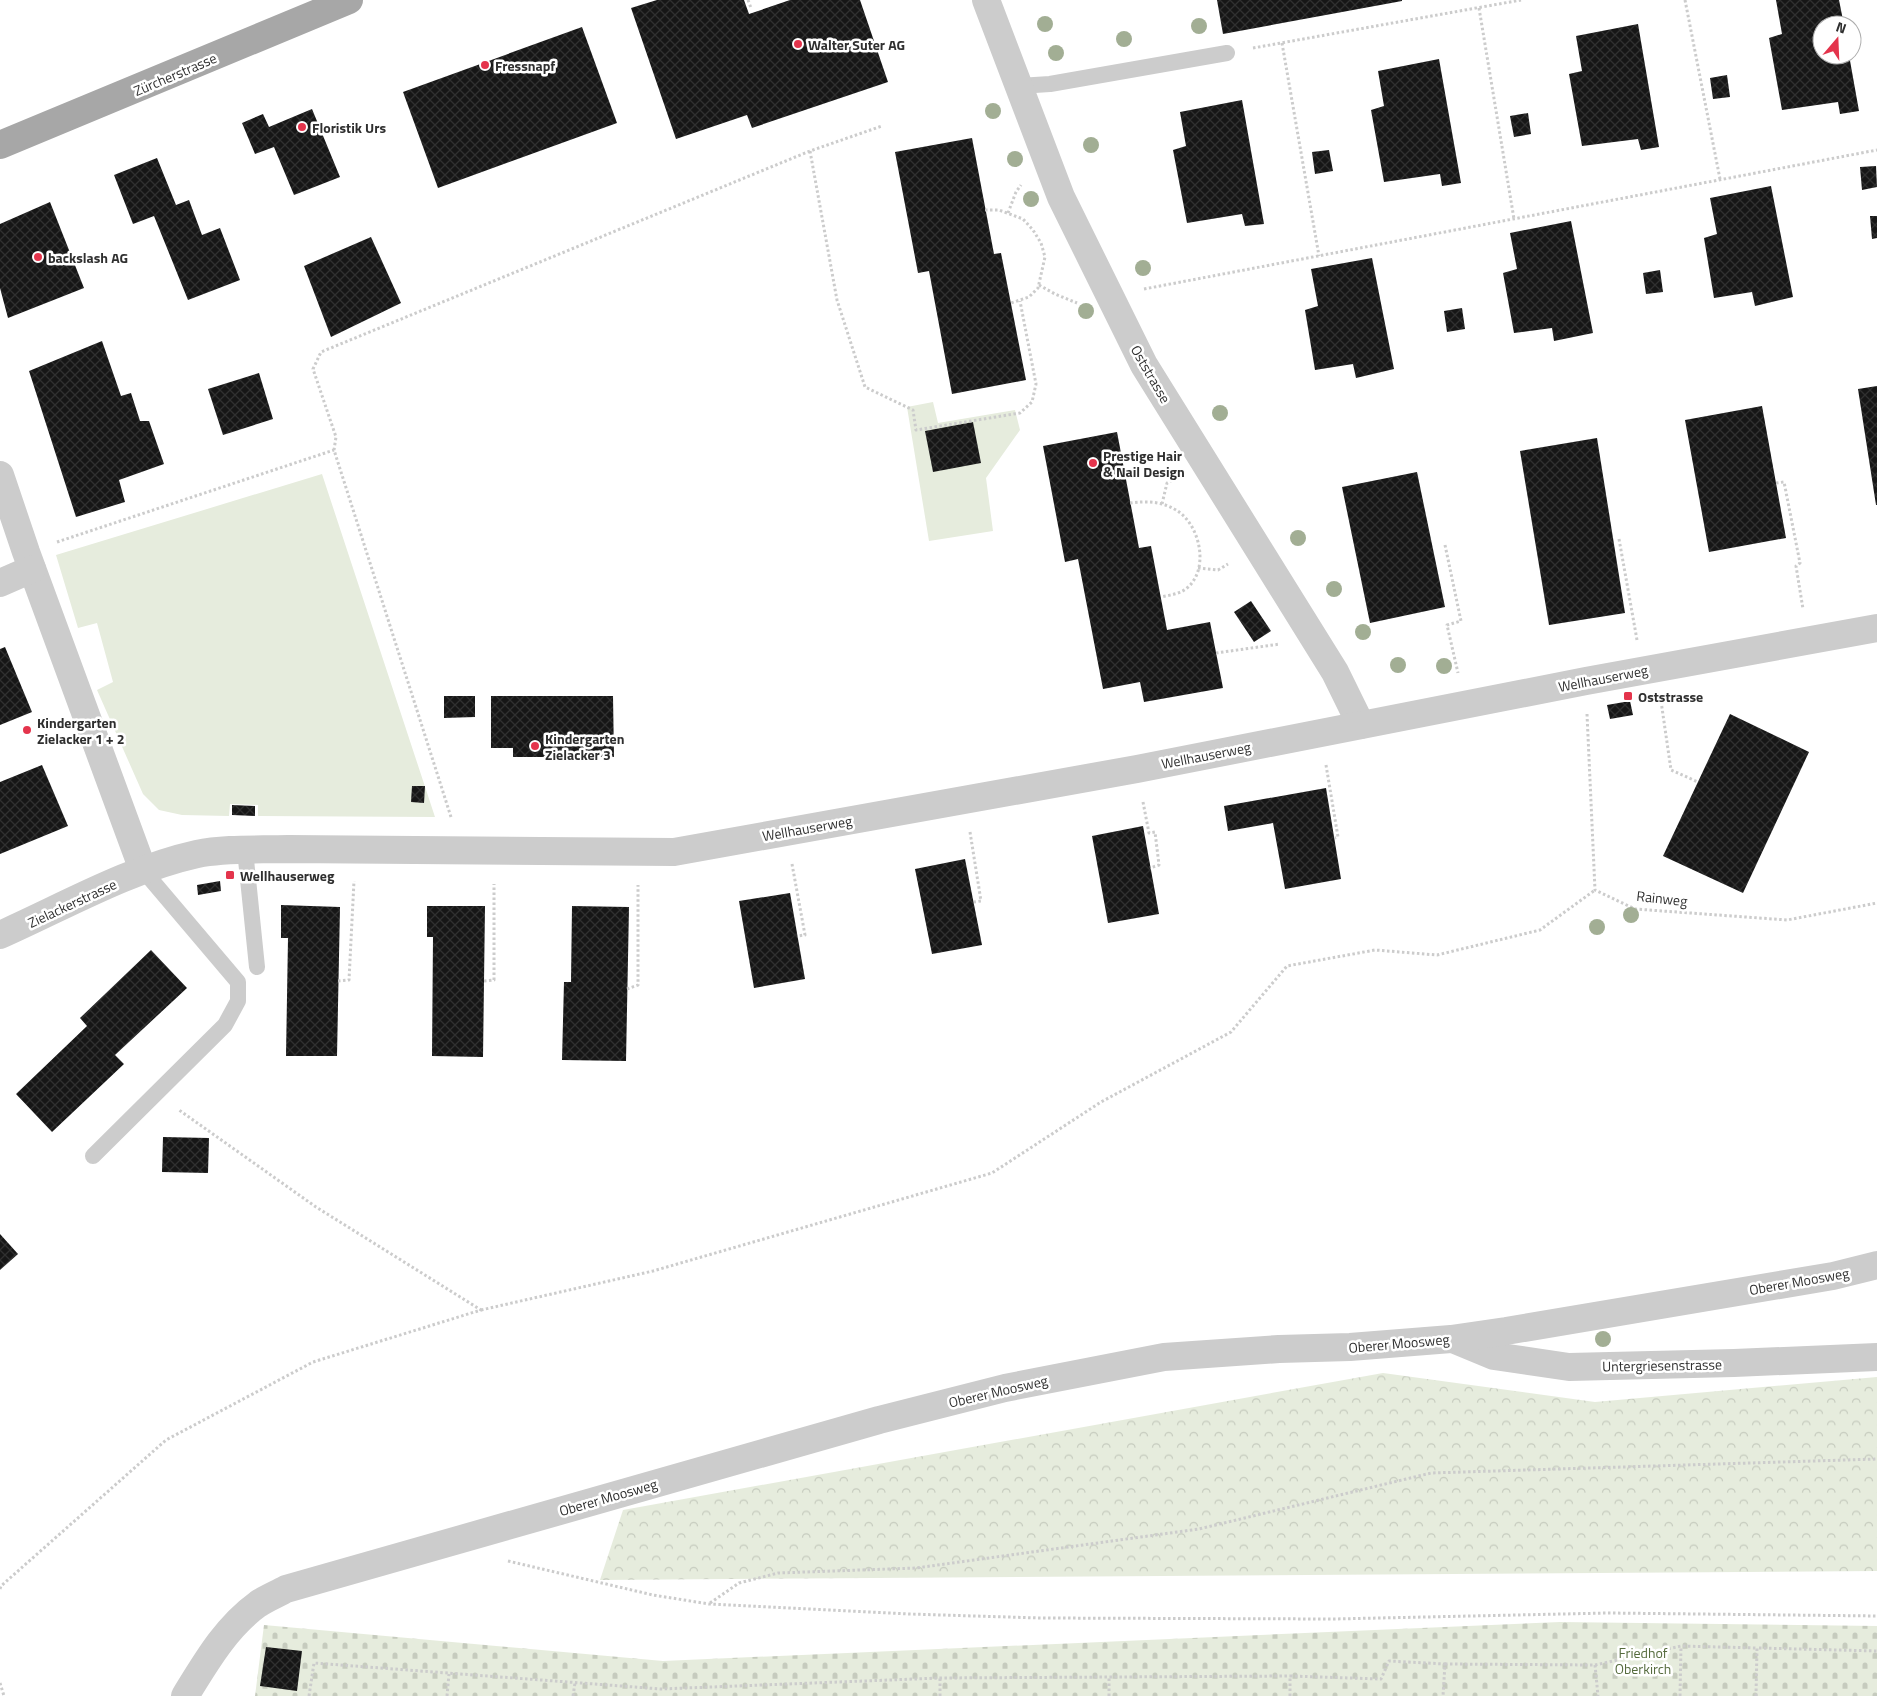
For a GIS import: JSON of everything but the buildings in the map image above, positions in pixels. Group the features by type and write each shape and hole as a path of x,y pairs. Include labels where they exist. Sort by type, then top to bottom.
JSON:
{"main road":[{"name":"Zürcherstrasse","path":"0,146 349,0"}],"street":[{"name":"Oststrasse","path":"986,0 1061,197 1144,365 1335,672 1361,725"},
{"path":"0,475 29,561 143,870"},
{"path":"0,583 29,561"},
{"name":"Wellhauserweg","path":"143,870 198,854 246,850 674,852 1137,769 1586,681 1877,628"},
{"name":"Zielackerstrasse","path":"0,935 143,870"},
{"name":"Oberer Moosweg","path":"185,1696 210,1656 234,1624 259,1603 286,1589 879,1420 1005,1388 1164,1357 1279,1349 1350,1347 1451,1339 1532,1328 1615,1312 1833,1276 1877,1265"},
{"name":"Untergriesenstrasse","path":"1451,1339 1494,1356 1569,1367 1877,1358"}],"lane":[{"path":"1019,86 1050,84 1227,53"},
{"path":"246,850 257,967"},
{"path":"93,1156 224,1025 238,1001 238,982 143,870"}],"path":[{"path":"748,0 751,8"},
{"path":"1227,53 1521,0"},
{"path":"1685,0 1720,180"},
{"path":"1479,8 1514,219"},
{"path":"1282,43 1319,256"},
{"path":"454,825 334,450 336,437 313,369 321,352 810,151 882,126"},
{"path":"1136,291 1877,150"},
{"path":"810,151 837,300 865,387 913,410 916,430 1020,413 1032,402 1036,384 1020,301"},
{"path":"1008,213 1016,192 1022,184"},
{"path":"985,210 999,210 1023,219 1041,243 1045,257 1038,288 1029,297 1011,303"},
{"path":"1039,285 1075,303 1082,303"},
{"path":"29,561 334,450"},
{"path":"1162,504 1167,483 1182,474"},
{"path":"1776,483 1784,482 1800,563 1796,566 1804,616"},
{"path":"1130,503 1150,501 1176,510 1187,520 1195,532 1200,562 1195,576 1187,588 1179,593 1161,597"},
{"path":"1619,539 1638,647"},
{"path":"1445,545 1461,621 1447,625 1459,681"},
{"path":"1198,568 1218,570 1236,561"},
{"path":"1216,654 1286,644"},
{"path":"1657,668 1671,770 1698,782"},
{"path":"0,1589 1,1586 166,1440 313,1362 481,1310 653,1272 992,1173 1101,1102 1231,1032 1287,966 1375,950 1437,955 1540,930 1595,890 1586,681"},
{"path":"1328,773 1338,838 1335,838"},
{"path":"1144,807 1149,833 1155,832 1159,865 1150,868"},
{"path":"971,836 981,901 974,902"},
{"path":"338,981 348,980 354,884"},
{"path":"797,888 806,935 797,936"},
{"path":"627,989 638,985 638,890"},
{"name":"Rainweg","path":"1595,890 1635,909 1787,920 1877,903"},
{"path":"484,980 494,980 494,891"},
{"path":"156,1093 316,1207 481,1310"},
{"path":"710,1604 738,1583 778,1573 916,1568 1199,1529 1431,1473 1877,1460"},
{"path":"455,1541 479,1554 653,1595 710,1604 909,1614 1050,1618 1334,1619 1608,1613 1877,1616"},
{"path":"1680,1696 1681,1646"},
{"path":"309,1696 314,1663 661,1690 940,1678 1290,1676 1381,1679 1389,1662 1595,1665 1681,1646 1877,1651"},
{"path":"1756,1696 1757,1648"},
{"path":"1443,1696 1444,1664"},
{"path":"1595,1665 1598,1696"},
{"path":"447,1696 449,1674"},
{"path":"1109,1676 1109,1696"},
{"path":"1290,1676 1290,1696"},
{"path":"940,1678 940,1696"},
{"path":"0,1683 4,1696"},
{"path":"573,1696 575,1683"}],"green space":[{"path":"933,402 938,423 1015,410 1020,430 986,478 993,531 929,541 907,407"},
{"path":"322,474 435,817 258,816 258,805 230,804 229,816 182,815 159,810 143,794 97,690 113,682 97,623 78,628 56,555"},
{"path":"1383,1373 1595,1402 1877,1377 1877,1571 600,1580 623,1510"},
{"name":"Friedhof Oberkirch","path":"1560,1622 1877,1626 1877,1696 255,1696 264,1625 663,1661"}],"place":[{"name":"Walter Suter AG","path":"798,44"},
{"name":"Fressnapf","path":"485,65"},
{"name":"Floristik Urs","path":"302,127"},
{"name":"backslash AG","path":"38,257"},
{"name":"Prestige Hair & Nail Design","path":"1093,463"},
{"name":"Oststrasse","path":"1628,696"},
{"name":"Kindergarten Zielacker 1 + 2","path":"27,730"},
{"name":"Kindergarten Zielacker 3","path":"535,746"},
{"name":"Wellhauserweg","path":"230,875"}]}
